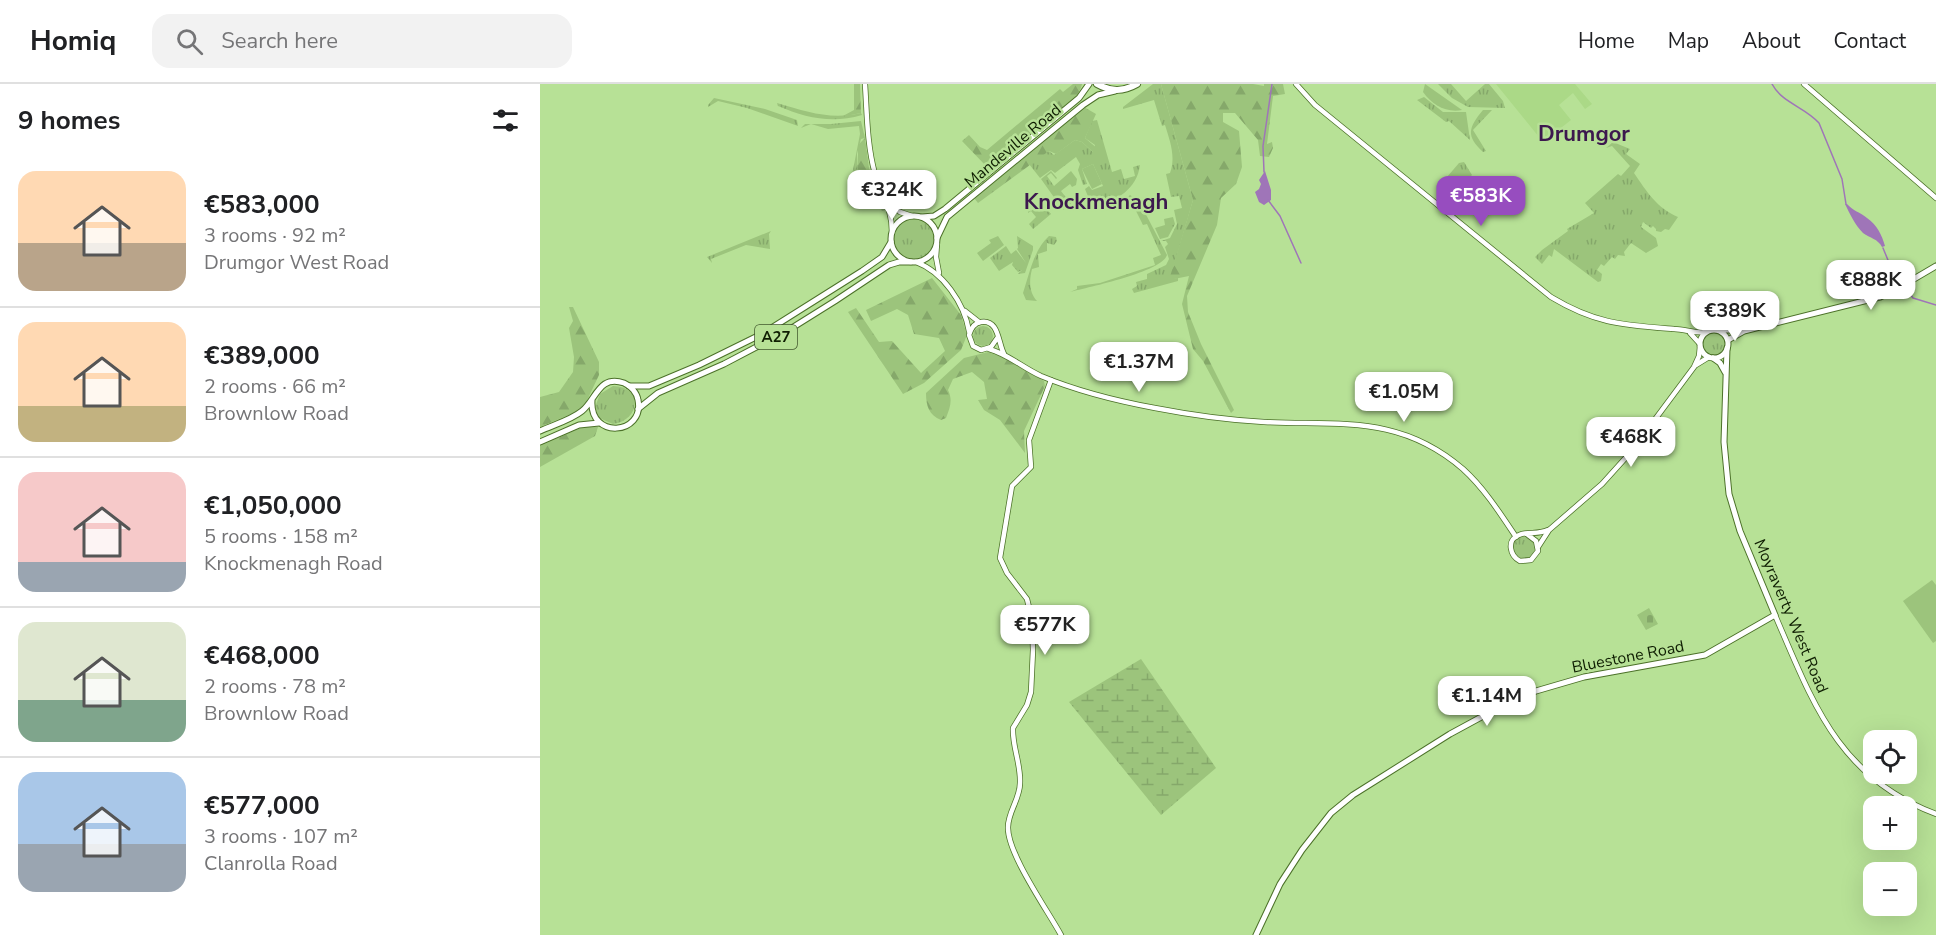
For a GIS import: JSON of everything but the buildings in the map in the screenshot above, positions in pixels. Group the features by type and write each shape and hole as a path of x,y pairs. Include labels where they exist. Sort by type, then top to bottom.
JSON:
{"highway":[{"path":"1097,84 1110,90 1120,91 1137,84"}],"main road":[{"name":"Mandeville Road","path":"922,217 934,216 945,209 1079,99 1089,84"},
{"name":"Mandeville Road","path":"937,241 941,226 947,217 1083,105 1098,95 1120,91"},
{"path":"913,262 898,255 891,242 892,233 899,221 912,216 922,217 933,225 937,241"},
{"name":"A27","path":"540,442 579,425 599,423 609,428 621,428 631,422 638,409 658,393 724,364 787,331 889,265 913,262 931,255 937,241"},
{"name":"A27","path":"540,431 580,413 592,400 597,389 606,383 616,381 629,386 650,386 762,334 862,272 882,257 891,242"},
{"path":"1728,340 1736,334 1750,330 1880,297 1936,266"},
{"path":"1726,374 1720,363 1703,353 1700,345 1702,337 1706,332 1719,330 1750,330"},
{"path":"1711,357 1722,355 1728,348 1728,340 1719,330"},
{"name":"Moyraverty West Road","path":"1728,348 1724,442 1729,494 1740,531 1775,615"},
{"path":"629,386 637,396 638,409"},
{"path":"592,400 592,412 599,423"},
{"name":"Bluestone Road","path":"1256,935 1280,884 1302,850 1331,813 1353,795 1450,734 1509,702 1536,691 1584,677 1705,654 1775,615"}],"street":[{"path":"865,84 873,166 891,216 892,233"},
{"path":"1296,84 1315,105 1551,297 1579,312 1606,322 1636,327 1706,332"},
{"path":"1804,84 1936,198"},
{"path":"886,200 897,211 912,216"},
{"path":"937,241 936,257 939,276"},
{"path":"913,262 927,266 939,276 963,309 979,322"},
{"path":"963,309 973,346 1005,355 1030,371 1051,380 1120,400 1224,419 1367,425 1388,429 1420,441 1448,458 1475,480 1516,537"},
{"path":"969,331 979,322 993,325 1005,355"},
{"path":"1549,530 1539,534 1516,537 1511,543 1514,557 1520,561 1532,560 1537,555 1538,547 1549,530 1602,484 1630,453 1694,367 1700,345 1695,337 1684,330"},
{"path":"989,349 998,337"},
{"path":"1694,367 1711,357"},
{"path":"1051,380 1029,440 1031,467 1012,486 1000,558 1007,573 1029,603 1033,650 1031,692 1027,705 1013,728 1020,783 1008,831 1028,880 1061,935"},
{"path":"1528,535 1534,538 1538,547"},
{"name":"Moyraverty West Road","path":"1775,615 1816,708 1832,735 1865,771 1887,789 1936,814"}],"shaded area":[{"path":"1496,84 1575,84 1592,104 1585,109 1573,93 1559,105 1571,120 1543,142"},
{"path":"1265,171 1271,190 1271,200 1264,205 1259,202 1255,192 1259,189 1261,184 1259,180"},
{"path":"1845,204 1874,224 1885,246 1882,247 1876,240 1863,233"}],"green space":[{"path":"854,84 860,84 861,113 841,117 854,110"},
{"path":"1073,84 1082,84 1068,104 1053,117 1035,127 1029,135 972,183 968,180 985,165 962,141 969,135 980,147 987,150 1060,89 1063,92"},
{"path":"1153,84 1161,84 1193,200 1170,279 1178,278 1178,281 1134,293 1132,289 1137,286 1136,282 1147,279 1147,274 1166,265 1169,259 1165,247 1168,244 1166,241 1161,241 1170,238 1177,224 1174,210 1182,208 1179,196 1171,197 1166,174 1170,173 1172,167 1172,149 1154,100 1123,109"},
{"path":"1161,84 1264,86 1264,84 1283,84 1285,94 1273,96 1267,144 1272,142 1273,148 1269,157 1260,156 1258,140 1235,113 1223,113 1223,122 1239,131 1242,167 1236,184 1221,198 1217,225 1187,296 1188,312 1201,344 1234,410 1231,413 1203,361 1193,349 1182,304 1189,276 1169,280 1193,200"},
{"path":"1425,84 1462,110 1445,109 1435,104 1423,92"},
{"path":"1438,84 1451,84 1466,101 1485,84 1489,84 1503,101 1505,108 1468,107 1452,98"},
{"path":"1424,97 1443,112 1466,112 1470,140 1449,121 1446,122 1417,100"},
{"path":"714,98 765,109 797,120 798,126 747,108 718,101 708,107"},
{"path":"777,103 819,114 839,116 861,113 862,115 840,119 819,118 788,110 778,106"},
{"path":"1084,107 1096,114 1085,138 1098,149 1097,152 1093,152 1082,142 1075,140 1056,154 1049,151 978,203 974,198"},
{"path":"1483,110 1492,110 1473,130 1486,151 1483,152 1474,141 1471,132 1474,122"},
{"path":"1097,120 1112,172 1121,169 1124,179 1135,176 1133,167 1140,165 1135,181 1125,192 1097,207 1091,204 1085,189 1089,186 1092,190 1103,186 1093,164 1082,169 1087,184 1083,185 1078,170 1080,164 1076,157 1055,173 1051,170 1040,178 1029,164 1049,151 1054,155 1075,140 1082,142 1093,152 1095,145 1085,138 1092,121"},
{"path":"861,121 865,138 861,139 857,154 858,172 849,180 860,134 859,126 828,129 811,124"},
{"path":"865,138 869,168 886,210 882,211 865,175 858,172 858,145"},
{"path":"1613,142 1630,149 1626,154 1640,164 1634,173 1643,187 1658,204 1678,217 1669,230 1665,229 1661,232 1643,222 1641,227 1656,238 1658,246 1646,253 1631,243 1624,252 1625,256 1618,255 1615,259 1612,257 1604,266 1601,264 1597,270 1602,274 1601,281 1598,282 1554,249 1552,257 1549,255 1542,264 1535,257 1568,231 1567,229 1594,213 1585,203 1618,174 1621,176 1630,166 1612,146 1606,148"},
{"path":"1464,162 1472,175 1462,183 1451,184 1447,177 1459,163"},
{"path":"1093,164 1102,184 1092,189 1082,169"},
{"path":"1051,171 1057,178 1051,173 1047,176 1054,186 1071,171 1077,179 1076,185 1072,187 1070,184 1061,191 1071,204 1063,210 1041,179"},
{"path":"1130,195 1139,201 1167,255 1162,261 1152,267 1139,273 1070,292 1077,289 1077,286 1100,283 1155,265 1153,258 1161,255 1147,224 1143,225 1131,201 1121,203"},
{"path":"1042,203 1051,214 1033,229 1029,224 1036,217 1031,211"},
{"path":"1173,217 1175,224 1168,237 1160,239 1155,228 1165,225 1164,219"},
{"path":"914,219 928,225 934,239 928,253 914,259 900,253 894,239 900,225"},
{"path":"771,231 769,234 770,249 746,245 711,259 712,263 707,257"},
{"path":"998,236 1004,245 983,261 977,253 991,243 989,240"},
{"path":"1017,236 1033,246 1025,273 1018,274 1022,270 1018,272 1012,265 1013,262 999,271 990,258 1006,246 1011,254 1016,250 1026,263 1017,249"},
{"path":"1049,236 1056,237 1057,241 1054,245 1047,243 1047,251 1038,254 1039,267 1032,269 1031,273 1031,290 1037,301 1026,300 1023,293 1033,263 1039,248"},
{"path":"932,278 961,315 967,335 961,350 924,383 903,394 848,312 856,308 879,342 892,341 921,373 945,351 939,338 914,334 908,315 897,309 871,321 866,310"},
{"path":"569,307 573,307 599,362 599,375 583,409 540,427 540,397 559,392 573,372 574,357 569,328 573,321"},
{"path":"983,326 990,329 993,336 990,343 983,346 976,343 973,336 976,329"},
{"path":"1714,333 1722,336 1725,344 1722,352 1714,355 1706,352 1703,344 1706,336"},
{"path":"988,352 1002,357 1044,381 1045,386 1024,431 1025,453 1000,420 984,410 978,400 987,399 984,382 972,372 953,379 948,390 951,401 946,418 941,420 937,418 928,406 926,393 964,358"},
{"path":"613,386 623,387 630,391 635,404 629,416 613,424 599,418 595,407 600,394"},
{"path":"583,427 598,427 595,436 540,467 540,446"},
{"path":"1524,537 1532,540 1535,548 1532,556 1524,559 1516,556 1513,548 1516,540"},
{"path":"1932,580 1936,585 1936,641 1933,643 1903,601"},
{"path":"1649,608 1658,624 1646,630 1637,615"},
{"path":"1141,659 1216,768 1161,815 1069,702"}],"waterway":[{"path":"1264,172 1263,146 1272,84"},
{"path":"1772,84 1782,96 1819,123 1842,179 1846,204"},
{"path":"1268,200 1280,216 1301,263"},
{"path":"1883,248 1890,265 1903,282"},
{"path":"1905,287 1913,298 1936,305"}],"district":[{"name":"Drumgor","path":"1584,134"},
{"name":"Knockmenagh","path":"1096,202"}]}
